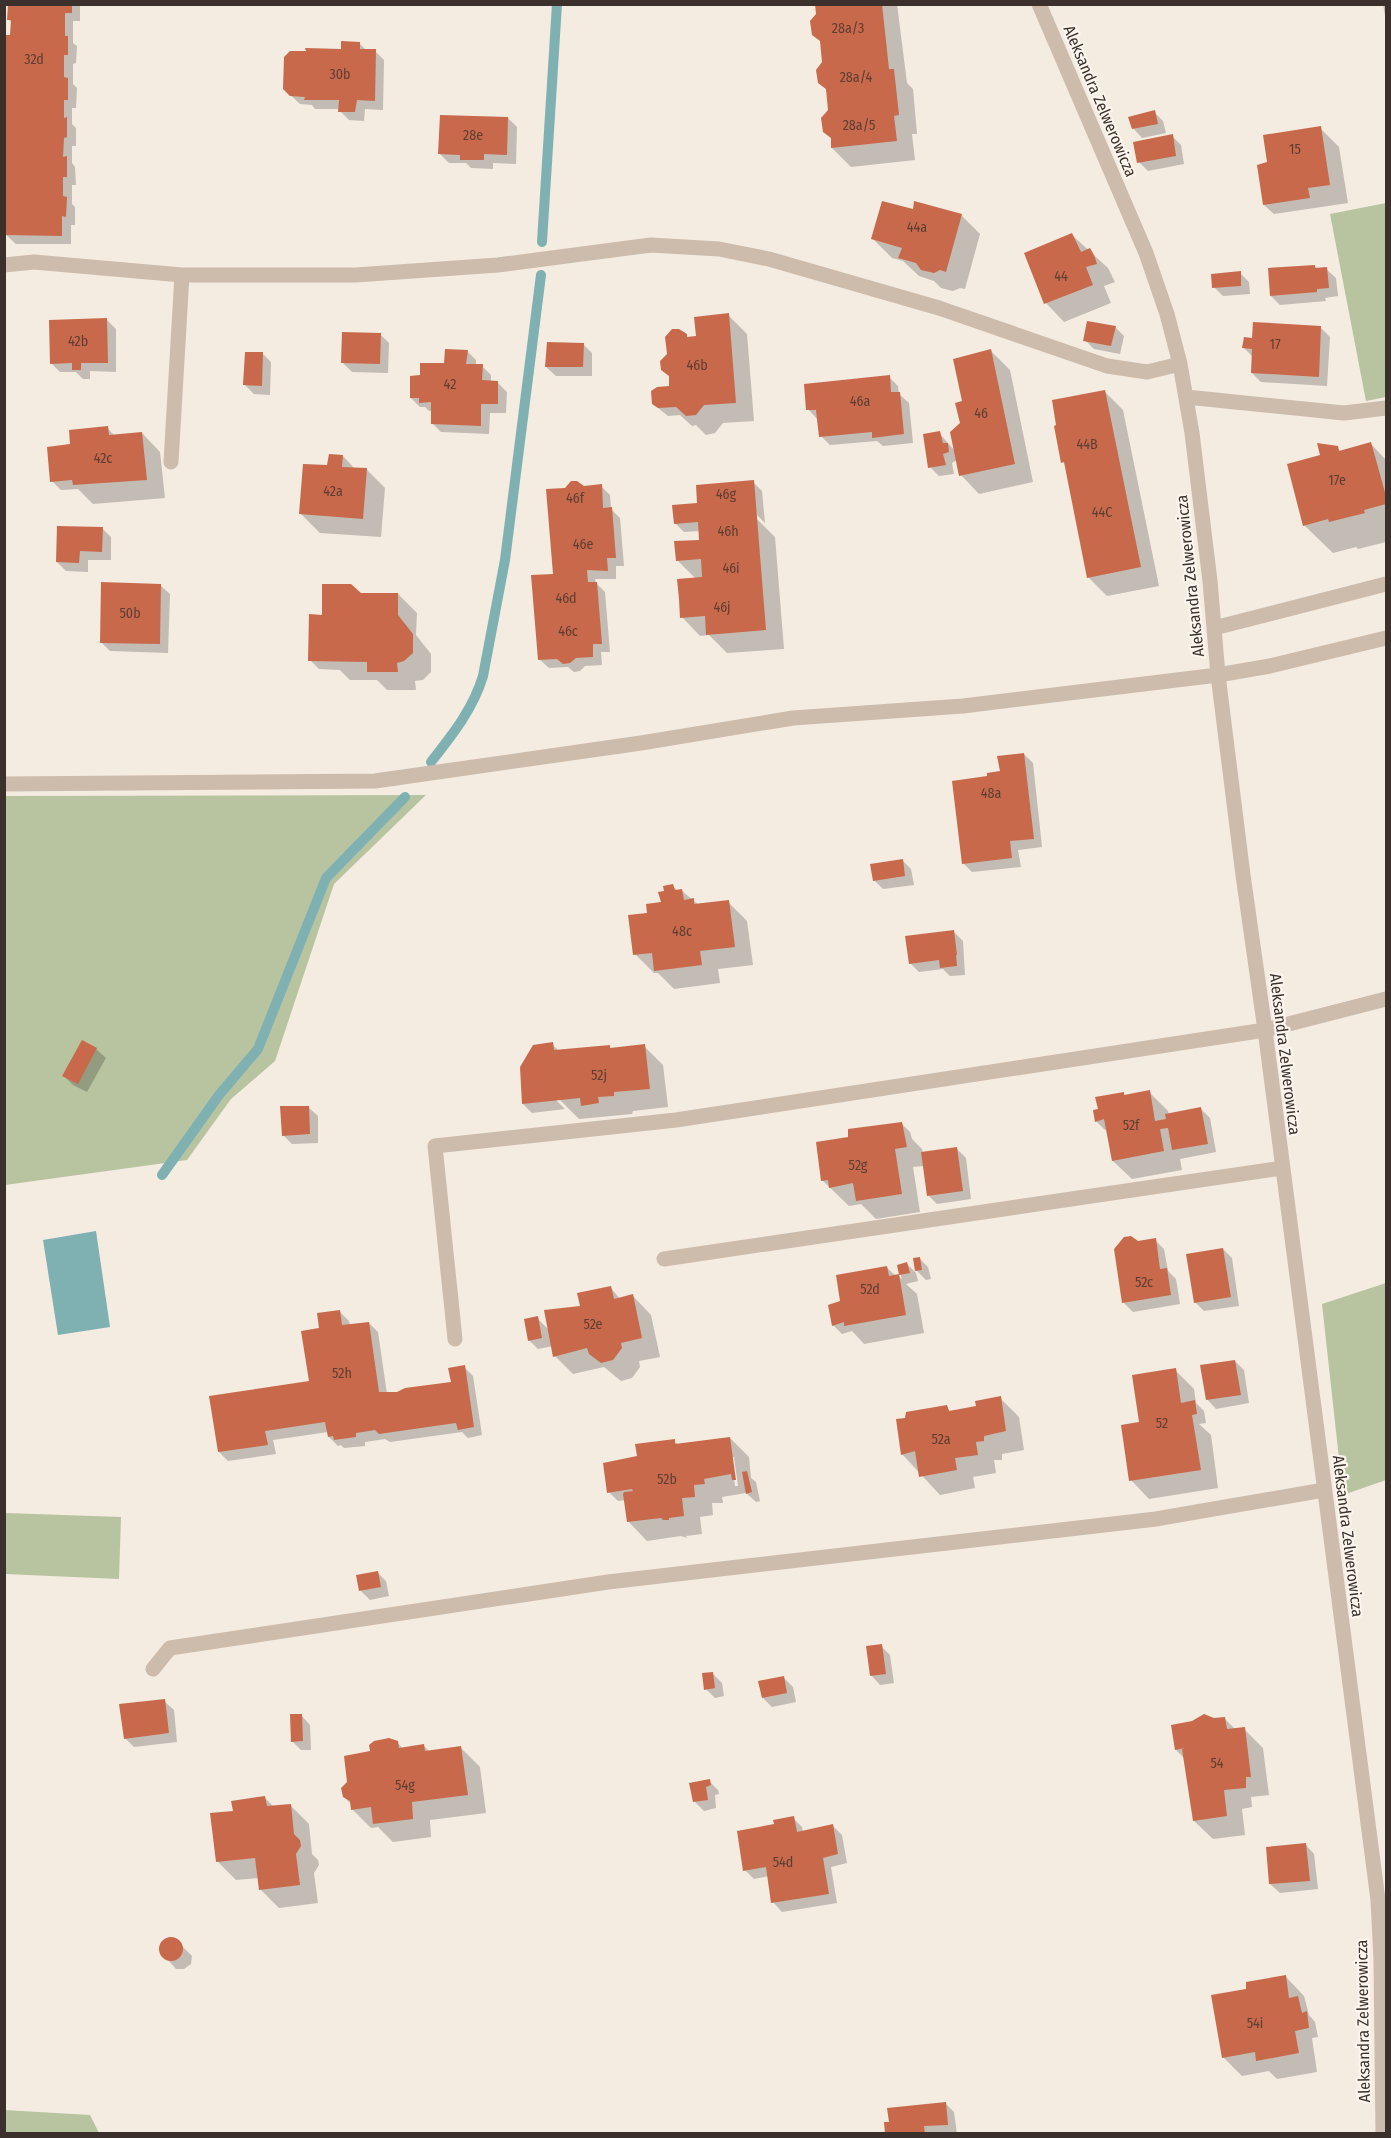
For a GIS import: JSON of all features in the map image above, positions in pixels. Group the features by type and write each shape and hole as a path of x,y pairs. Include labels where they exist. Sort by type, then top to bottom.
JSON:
{"street":[{"name":"Aleksandra Zelwerowicza","path":"1039,4 1146,253 1167,314 1186,397 1210,581 1218,675 1281,1168 1382,1900 1383,2133"},
{"path":"4,265 34,262 182,275 356,275 498,265 651,245 719,249 769,259 939,308 1107,366 1147,372 1180,364"},
{"path":"171,462 182,275"},
{"path":"1186,397 1344,413 1386,408"},
{"path":"1214,628 1386,584"},
{"path":"4,784 375,781 641,743 793,718 963,706 1218,675 1270,666 1386,638"},
{"path":"455,1339 435,1146 676,1120 1265,1030 1386,999"},
{"path":"664,1259 1281,1168"},
{"path":"153,1669 170,1648 608,1582 1156,1519 1324,1490"}],"green space":[{"path":"1386,203 1386,397 1366,401 1330,214"},
{"path":"426,795 334,884 275,1061 231,1099 187,1160 5,1185 4,796"},
{"path":"1386,1283 1386,1480 1343,1495 1322,1304"},
{"path":"5,1513 121,1517 119,1579 5,1574"},
{"path":"4,2110 90,2115 99,2133 5,2133"}],"water":[{"path":"96,1231 110,1327 58,1335 43,1240"}],"building":[{"path":"8,4 72,4 72,13 65,13 68,55 64,55 64,77 68,78 68,100 64,100 67,137 64,138 63,157 67,156 67,177 63,177 63,196 67,197 66,217 62,216 62,236 5,235 6,98 4,98 4,77 6,77 6,62 4,62 4,35 10,35 11,20 7,20"},
{"path":"815,4 882,4 889,69 894,69 899,115 894,116 897,141 831,148 831,138 823,132 821,118 828,110 826,89 818,83 816,70 822,62 820,41 812,35 810,21 816,14"},
{"path":"341,41 360,42 360,49 376,49 375,101 357,100 355,112 338,112 339,100 304,100 305,97 290,96 283,89 284,57 290,51 306,51 305,48 341,49"},
{"path":"1155,110 1158,124 1132,129 1128,117"},
{"path":"440,115 508,117 507,155 484,154 484,160 460,160 460,155 438,154"},
{"path":"1321,126 1330,185 1308,188 1310,198 1263,205 1257,165 1267,162 1263,135"},
{"path":"1173,134 1176,156 1137,163 1133,142"},
{"path":"882,201 913,209 914,201 962,214 946,272 940,270 934,273 921,270 916,263 898,258 902,248 871,239"},
{"path":"1072,233 1081,252 1090,248 1094,255 1097,264 1086,267 1093,285 1044,304 1024,253"},
{"path":"1315,265 1315,268 1327,267 1329,288 1317,289 1317,292 1270,296 1268,268"},
{"path":"1241,271 1241,286 1212,288 1211,274"},
{"path":"729,313 736,403 704,405 696,415 686,416 676,407 658,408 652,404 651,391 657,387 669,386 669,376 661,370 660,361 667,354 665,337 672,329 679,329 687,334 687,337 696,336 694,317"},
{"path":"107,318 108,363 81,363 81,370 72,370 72,363 50,364 49,320"},
{"path":"1087,321 1116,326 1111,346 1083,341"},
{"path":"1253,322 1321,326 1319,377 1251,373 1252,349 1242,348 1244,337 1252,338"},
{"path":"342,332 381,333 380,364 341,363"},
{"path":"547,342 584,343 583,367 545,367"},
{"path":"445,349 468,350 466,364 483,364 482,380 498,381 498,404 481,404 481,426 431,424 431,402 419,403 419,398 410,398 410,376 420,375 420,363 444,363"},
{"path":"991,349 1015,464 959,476 950,432 960,423 955,403 962,401 953,359"},
{"path":"245,352 263,352 262,386 243,385"},
{"path":"890,375 891,392 900,392 904,434 872,438 872,432 819,437 816,410 806,410 804,384"},
{"path":"1105,390 1141,567 1087,578 1064,462 1061,463 1052,400"},
{"path":"108,426 109,435 142,432 147,480 73,485 72,480 50,482 47,447 70,444 69,430"},
{"path":"940,431 943,443 948,443 949,452 943,454 946,465 928,468 923,434"},
{"path":"1371,442 1386,496 1386,504 1364,510 1365,513 1303,526 1287,464 1320,455 1317,443 1338,446 1339,451"},
{"path":"329,454 343,455 342,467 367,468 363,519 299,514 303,464 327,465"},
{"path":"754,480 766,630 706,635 705,616 680,618 677,579 702,577 701,559 676,561 674,541 699,540 698,522 674,524 672,505 697,503 696,485"},
{"path":"571,481 577,481 584,486 602,484 603,508 612,507 616,558 607,558 608,571 587,570 588,582 597,582 602,644 593,644 593,657 576,658 570,663 563,664 557,659 538,660 531,575 553,574 546,489 565,488"},
{"path":"57,526 103,527 102,552 80,551 79,563 56,562"},
{"path":"101,582 161,584 160,644 100,643"},
{"path":"322,584 351,584 361,593 398,593 398,615 413,634 413,653 404,661 397,663 398,672 367,672 367,662 308,661 309,614 322,615"},
{"path":"1024,753 1034,839 1010,841 1012,858 962,864 952,781 987,776 987,773 1000,771 997,756"},
{"path":"903,859 905,876 873,881 870,864"},
{"path":"673,884 675,890 682,889 684,900 694,898 694,904 729,900 735,947 700,951 702,965 654,971 652,953 633,955 628,915 647,913 646,904 661,902 658,892 664,891 663,886"},
{"path":"954,930 957,966 940,968 939,960 909,964 905,936"},
{"path":"82,1040 97,1048 78,1084 62,1076"},
{"path":"553,1042 554,1050 645,1044 650,1089 614,1092 614,1096 598,1097 599,1103 581,1106 580,1098 522,1104 520,1067 533,1045"},
{"path":"1150,1090 1155,1121 1166,1119 1165,1114 1201,1107 1208,1144 1172,1150 1168,1128 1160,1129 1164,1151 1112,1161 1104,1119 1095,1122 1093,1110 1098,1109 1095,1097"},
{"path":"280,1106 309,1106 310,1134 282,1136"},
{"path":"902,1122 907,1147 895,1149 902,1194 856,1201 853,1183 829,1188 828,1180 821,1181 816,1142 848,1137 848,1129"},
{"path":"957,1147 963,1191 927,1196 921,1152"},
{"path":"1131,1236 1138,1241 1156,1238 1160,1269 1167,1268 1171,1295 1122,1303 1114,1249 1124,1237"},
{"path":"1223,1248 1231,1297 1194,1303 1186,1254"},
{"path":"920,1257 922,1270 915,1271 913,1258"},
{"path":"907,1262 910,1273 899,1275 897,1265"},
{"path":"887,1266 889,1276 899,1274 906,1315 844,1326 844,1322 832,1326 828,1305 840,1301 836,1275"},
{"path":"611,1286 614,1299 633,1294 642,1338 621,1343 622,1348 613,1360 601,1363 589,1354 587,1348 553,1357 544,1310 580,1306 577,1293"},
{"path":"340,1310 342,1325 369,1322 379,1392 397,1392 405,1388 451,1382 448,1368 465,1365 474,1427 458,1430 456,1423 379,1434 375,1430 356,1433 356,1437 334,1440 333,1436 328,1437 325,1422 265,1431 268,1445 218,1452 209,1396 309,1381 301,1331 319,1328 317,1313"},
{"path":"538,1316 542,1338 528,1341 524,1319"},
{"path":"1235,1360 1241,1395 1206,1400 1200,1365"},
{"path":"1176,1368 1181,1403 1195,1400 1197,1414 1192,1415 1201,1470 1129,1481 1121,1425 1139,1422 1132,1375"},
{"path":"1001,1396 1006,1431 984,1436 984,1441 976,1442 978,1455 955,1458 957,1470 919,1477 915,1451 901,1455 896,1419 905,1418 906,1412 947,1405 949,1411 976,1406 975,1401"},
{"path":"730,1437 736,1480 732,1480 731,1474 704,1479 705,1484 694,1485 695,1497 682,1498 684,1516 669,1518 669,1520 661,1518 627,1522 623,1494 633,1491 632,1489 607,1493 603,1463 637,1456 635,1444 675,1439 675,1444"},
{"path":"747,1471 752,1492 746,1494 742,1472"},
{"path":"378,1571 381,1587 359,1591 356,1575"},
{"path":"882,1644 886,1674 870,1676 866,1646"},
{"path":"713,1672 715,1688 704,1690 702,1673"},
{"path":"784,1676 787,1693 762,1698 758,1681"},
{"path":"165,1699 169,1733 124,1739 119,1704"},
{"path":"290,1714 302,1714 303,1741 291,1742"},
{"path":"1204,1714 1214,1718 1225,1717 1227,1729 1245,1727 1251,1777 1246,1777 1246,1788 1224,1790 1227,1816 1193,1821 1182,1749 1185,1748 1175,1750 1171,1725 1192,1721"},
{"path":"389,1738 398,1741 399,1748 424,1744 425,1751 461,1746 468,1795 412,1802 413,1819 373,1824 371,1807 351,1810 350,1801 343,1797 341,1788 347,1782 344,1756 370,1751 369,1745 374,1741"},
{"path":"710,1779 711,1785 706,1787 708,1800 693,1802 689,1783"},
{"path":"265,1796 267,1806 291,1804 294,1834 300,1840 301,1846 296,1854 300,1885 259,1890 255,1858 216,1862 210,1813 233,1811 231,1801"},
{"path":"794,1816 797,1832 833,1824 838,1854 823,1858 829,1894 771,1903 766,1867 743,1871 737,1831 774,1824 773,1820"},
{"path":"1306,1843 1310,1881 1269,1884 1266,1847"},
{"path":"171,1937 179,1941 183,1949 179,1957 171,1961 163,1957 159,1949 163,1941"},
{"path":"1286,1975 1289,1998 1298,1996 1302,2013 1307,2011 1309,2028 1295,2031 1299,2053 1256,2061 1255,2052 1222,2058 1211,1995 1246,1989 1246,1982"},
{"path":"946,2102 948,2125 924,2126 925,2134 885,2134 884,2122 889,2122 887,2108"}],"waterway":[{"path":"542,242 557,4"},
{"path":"431,762 468,710 483,676 505,560 541,275"},
{"path":"162,1175 219,1095 258,1049 326,878 405,797"}]}
